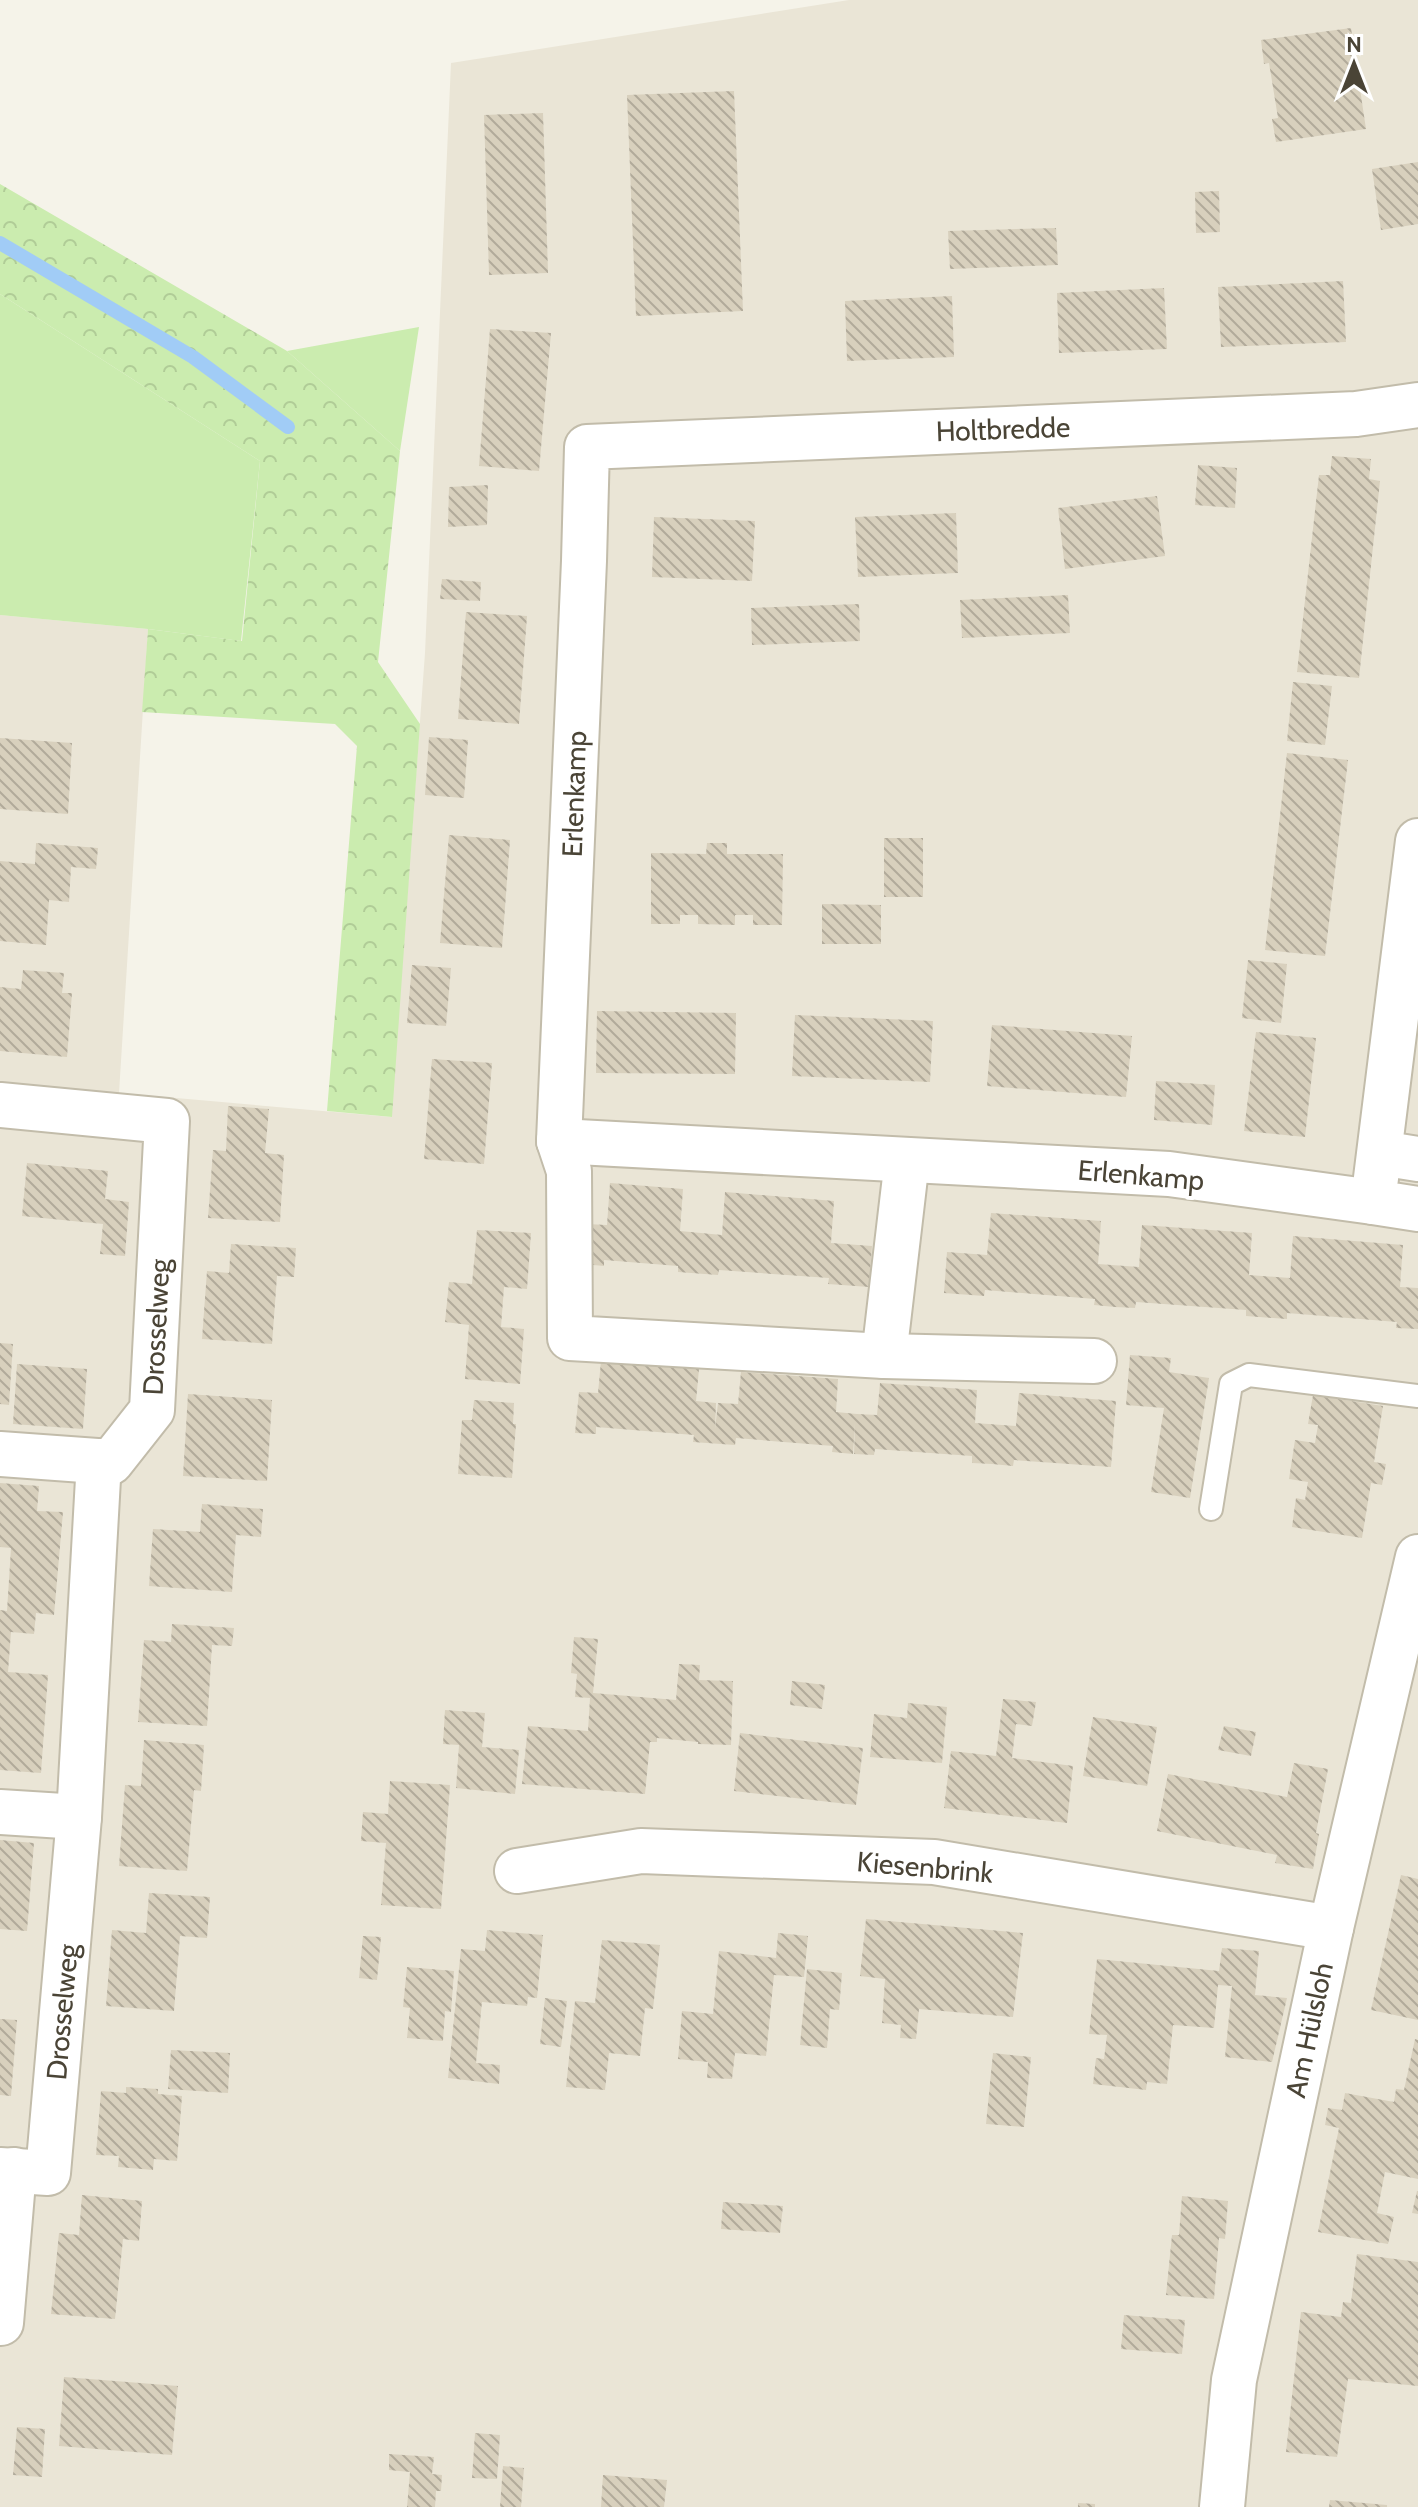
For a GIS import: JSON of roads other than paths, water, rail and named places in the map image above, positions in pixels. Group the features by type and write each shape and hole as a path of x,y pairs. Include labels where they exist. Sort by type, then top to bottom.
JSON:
{"street":[{"name":"Holtbredde","path":"587,447 1356,414 1418,405"},
{"name":"Erlenkamp","path":"587,447 559,1141 569,1171 570,1338 884,1356 1094,1361"},
{"path":"1373,1202 1399,1156 1418,841"},
{"name":"Drosselweg","path":"0,1105 167,1121 152,1410 111,1462 99,1461 79,1817 48,2173 7,2170 1,2323"},
{"name":"Erlenkamp","path":"559,1141 1169,1174 1418,1209"},
{"path":"884,1356 907,1160"},
{"path":"0,1454 99,1461"},
{"name":"Am Hülsloh","path":"1222,2507 1234,2380 1331,1928 1418,1557"},
{"path":"0,1812 79,1817"},
{"name":"Kiesenbrink","path":"517,1871 641,1851 934,1862 1331,1928"}],"lane":[{"path":"1211,1509 1231,1384 1249,1375 1418,1396"}],"waterway":[{"path":"0,243 193,357 288,427"}]}
